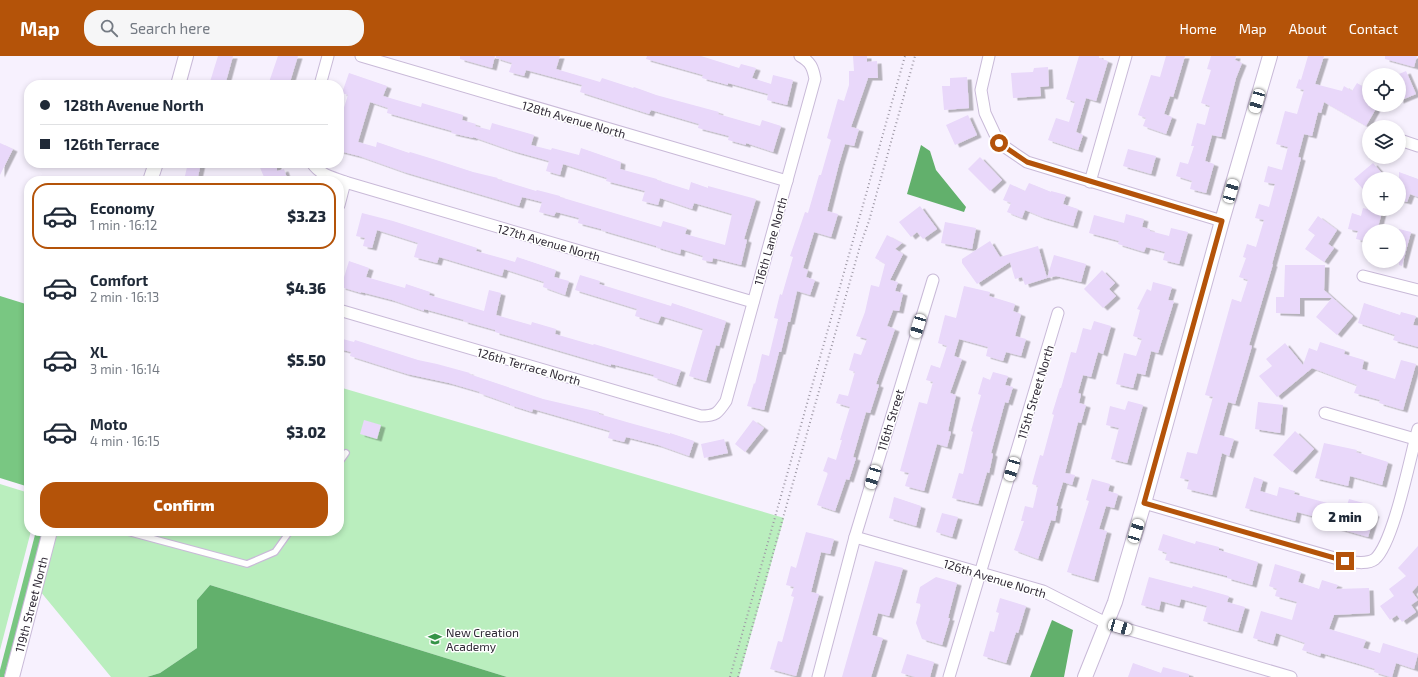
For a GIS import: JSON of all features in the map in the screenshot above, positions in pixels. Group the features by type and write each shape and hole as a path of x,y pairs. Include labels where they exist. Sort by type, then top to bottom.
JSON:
{"street":[{"path":"179,80 186,56"},
{"path":"321,80 328,56"},
{"name":"128th Avenue North","path":"361,56 787,182"},
{"name":"116th Lane North","path":"719,412 726,401 815,79 813,68 806,59 800,56"},
{"path":"989,56 981,90 985,113 999,143 1027,162 1222,221"},
{"path":"1090,182 1126,56"},
{"path":"1085,677 1115,602 1270,56"},
{"path":"1406,142 1418,146"},
{"name":"127th Avenue North","path":"315,168 317,171 329,176"},
{"path":"344,189 346,182"},
{"name":"127th Avenue North","path":"346,182 753,302"},
{"path":"1363,276 1418,290"},
{"name":"116th Street","path":"818,677 855,537 933,280"},
{"name":"126th Terrace North","path":"344,311 701,416 711,416 719,412"},
{"name":"115th Street North","path":"949,677 1058,314"},
{"path":"1144,503 1345,561 1366,562 1374,559 1386,542 1416,434 1325,413"},
{"name":"119th Street North","path":"12,677 49,536"},
{"name":"126th Avenue North","path":"855,537 1043,591 1106,622 1291,677"}],"lane":[{"path":"143,536 247,564 275,552 286,536"}],"path":[{"path":"730,677 905,56"},
{"path":"738,677 915,56"}],"shaded area":[{"path":"921,145 930,151 936,170 966,207 964,212 907,194"},
{"path":"0,296 24,303 24,485 0,478"},
{"path":"344,388 784,518 739,677 507,677 210,585 197,600 197,648 160,673 147,677 111,677 40,591 55,536 344,536"},
{"path":"0,484 24,491 24,536 30,536 0,650"},
{"path":"35,536 43,536 4,677 0,677 0,670"},
{"path":"210,585 507,677 147,677 160,673 197,648 197,600"},
{"path":"1052,620 1073,630 1064,677 1030,677"}],"building":[{"path":"218,56 233,56 226,80 211,80"},
{"path":"278,56 298,56 291,80 270,80"},
{"path":"460,56 495,56 492,68 460,59"},
{"path":"496,56 560,56 556,69 600,82 602,78 656,95 719,112 718,114 760,126 762,120 781,126 773,152 746,143 746,145 728,140 729,136 698,128 699,124 651,110 649,114 580,92 582,85 526,70 524,76 509,72 512,63 496,58"},
{"path":"647,56 701,56 739,68 741,64 756,68 752,78 771,84 773,75 793,80 787,105 767,100 768,94 728,83 728,85 702,78 703,75 646,59"},
{"path":"853,56 867,56 867,62 877,61 878,78 868,78 851,127 859,129 854,146 845,144 839,164 827,211 838,214 831,237 814,232 803,268 808,270 806,277 815,280 810,295 797,291 790,322 788,322 781,352 779,352 764,410 747,406 754,383 755,384 762,354 769,356 778,319 774,318 780,294 782,295 793,257 790,256 805,212 808,213 819,175 821,175 831,140 827,138 838,99 844,101 849,85 849,71 854,71"},
{"path":"1079,56 1099,56 1099,58 1108,61 1096,101 1086,98 1076,132 1083,135 1078,150 1048,140 1056,118 1069,122 1075,102 1066,99"},
{"path":"1166,56 1185,56 1173,97 1170,96 1164,114 1172,117 1166,134 1143,126 1146,118 1138,115 1151,75 1160,77"},
{"path":"1211,56 1236,56 1235,60 1242,63 1236,78 1221,137 1212,135 1205,161 1214,164 1206,193 1190,189 1192,181 1176,176 1180,162 1188,164 1194,146 1191,146 1197,123 1205,125 1210,106 1201,103 1211,70 1207,69"},
{"path":"1308,56 1324,56 1315,84 1342,91 1344,86 1352,91 1357,83 1362,86 1362,112 1374,112 1369,120 1362,120 1362,124 1324,102 1321,113 1318,112 1312,136 1304,134 1298,157 1301,158 1273,264 1249,345 1252,346 1235,404 1228,402 1219,435 1234,439 1229,456 1222,453 1212,495 1187,489 1189,480 1180,478 1187,452 1197,454 1213,397 1205,395 1232,299 1241,302 1248,280 1239,277 1246,258 1243,257 1247,244 1256,247 1264,220 1255,218 1259,204 1269,207 1275,184 1264,182 1268,166 1282,170 1288,147 1276,144 1285,111 1297,114 1304,90 1296,88 1299,79 1301,80"},
{"path":"1385,56 1417,56 1414,67 1385,59"},
{"path":"1048,67 1049,86 1040,87 1041,96 1013,98 1011,73 1033,72 1034,68"},
{"path":"1406,71 1416,94 1406,98"},
{"path":"349,73 387,86 383,96 421,107 422,103 463,115 462,120 476,124 475,126 490,130 492,123 534,135 531,145 551,150 552,148 579,155 581,148 621,162 620,169 657,179 689,190 691,182 708,188 708,186 756,199 744,239 747,240 741,265 713,258 712,262 702,260 703,256 681,249 680,254 578,223 579,218 556,212 554,216 539,212 542,202 522,197 519,206 404,172 344,152 344,107 348,95 344,94 344,87","holes":["370,102 388,108 387,113 452,131 451,133 473,137 513,151 549,161 546,171 560,175 563,164 607,178 606,181 645,191 642,201 658,205 660,198 692,209 694,203 732,214 725,245 685,234 687,228 663,221 661,227 560,196 536,191 497,179 498,178 473,172 410,152 409,153 377,142 376,147 358,142"]},
{"path":"967,77 969,108 944,110 942,86 950,86 950,78"},
{"path":"968,115 977,135 955,145 946,125"},
{"path":"0,143 13,149 0,175"},
{"path":"1128,149 1156,156 1151,174 1123,166"},
{"path":"980,157 1002,180 990,191 968,169"},
{"path":"1374,164 1381,172 1362,172"},
{"path":"187,168 200,168 198,176 185,176"},
{"path":"260,168 277,168 277,171 284,169 286,176 264,176"},
{"path":"1362,172 1362,188 1354,179"},
{"path":"1406,175 1418,179 1418,197 1410,194 1407,202"},
{"path":"1029,183 1051,192 1066,195 1063,204 1078,209 1073,226 1042,217 1025,210 1022,218 1007,212 1011,203 1003,200 1010,184 1025,191"},
{"path":"920,206 937,229 923,239 917,232 911,237 899,222"},
{"path":"1362,212 1362,216 1381,216 1379,224 1362,224 1362,240 1356,239 1358,231 1348,229 1352,213 1361,216"},
{"path":"362,213 393,221 477,248 476,251 515,262 517,257 556,270 554,277 569,281 565,295 543,287 544,282 504,269 502,276 439,257 437,263 414,257 418,243 377,230 372,248 363,246 365,238 356,236"},
{"path":"1126,214 1144,219 1142,227 1150,229 1150,231 1169,236 1171,228 1188,232 1179,264 1163,260 1165,252 1146,247 1144,252 1118,244 1119,241 1089,233 1094,215 1124,223"},
{"path":"1318,216 1337,230 1328,244 1334,248 1324,262 1305,249 1315,235 1308,230"},
{"path":"945,222 976,228 972,249 941,243"},
{"path":"1406,231 1411,232 1406,251"},
{"path":"887,235 902,243 895,249 903,254 890,280 898,282 895,291 903,293 899,311 893,310 887,326 895,329 876,384 879,385 870,413 866,412 853,457 856,458 849,480 846,479 835,511 817,505 828,473 823,471 828,457 836,460 842,440 840,440 850,407 836,403 839,394 848,396 855,372 849,370 854,353 861,355 867,339 856,336 865,312 871,285 879,287 885,264 875,258"},
{"path":"990,241 1000,257 1038,246 1047,278 1025,285 1022,277 1015,279 1010,262 977,284 962,263 962,259"},
{"path":"1054,255 1086,264 1081,282 1056,276 1047,278"},
{"path":"349,261 369,268 366,277 405,288 406,284 430,292 429,295 484,311 489,290 501,293 496,315 531,325 532,322 556,329 555,334 681,370 676,385 653,377 654,375 611,364 611,366 495,332 495,330 463,321 464,320 424,309 424,311 392,300 344,288 344,277"},
{"path":"1285,265 1325,265 1324,290 1353,316 1337,335 1316,317 1332,298 1300,298 1300,314 1276,313 1276,297 1284,297"},
{"path":"1102,270 1115,283 1109,289 1116,296 1103,308 1084,289"},
{"path":"580,275 600,281 599,284 671,306 672,303 726,321 719,346 716,345 706,381 689,376 703,329 661,316 658,323 635,316 637,309 575,290"},
{"path":"1153,282 1172,287 1168,300 1174,301 1158,353 1151,351 1145,375 1137,373 1133,388 1116,384 1124,353 1136,356 1142,339 1133,336 1140,310 1137,309 1147,289 1151,291"},
{"path":"964,286 990,292 989,296 1015,304 1013,311 1021,314 1015,336 1026,339 1021,356 1006,352 1003,361 986,356 988,347 959,339 954,356 962,359 950,393 956,395 948,431 951,432 947,447 937,444 924,491 905,486 909,473 900,471 919,402 927,404 933,382 926,380 931,365 940,368 947,346 938,343 945,315 956,318"},
{"path":"1364,303 1400,315 1401,312 1416,316 1413,325 1418,326 1418,347 1393,340 1395,335 1358,323"},
{"path":"1094,321 1111,326 1103,354 1098,352 1091,377 1083,375 1078,393 1081,394 1079,403 1086,405 1081,423 1078,422 1065,473 1075,475 1072,485 1063,482 1056,506 1058,506 1055,521 1051,520 1038,559 1014,550 1024,521 1021,521 1025,506 1033,508 1038,486 1032,484 1040,455 1043,456 1054,415 1052,414 1071,352 1076,353 1083,328 1091,330"},
{"path":"344,339 354,342 355,340 418,360 470,373 469,374 543,399 599,412 599,414 694,441 689,456 658,445 626,437 624,442 608,438 610,431 533,409 532,412 479,393 480,392 449,383 407,374 350,356 351,352 344,350"},
{"path":"1320,342 1345,350 1344,354 1364,360 1362,369 1395,379 1401,360 1416,364 1403,410 1379,403 1380,400 1354,393 1357,385 1312,368 1277,397 1259,376 1272,366 1266,359 1285,343 1303,365 1309,348 1317,351"},
{"path":"993,372 1008,376 1005,385 1013,387 1008,403 1005,402 991,453 993,454 989,473 987,472 978,504 952,498 959,473 963,474 973,432 971,431 981,395 978,394 983,377 990,380"},
{"path":"1128,401 1143,405 1127,463 1111,459 1119,428 1106,425 1110,406 1125,410"},
{"path":"1258,402 1283,405 1280,433 1255,429"},
{"path":"364,420 381,425 377,439 360,434"},
{"path":"753,420 764,428 745,452 735,444"},
{"path":"1295,431 1314,449 1292,472 1273,455"},
{"path":"724,439 728,453 704,458 701,444"},
{"path":"1324,443 1357,450 1356,452 1388,462 1382,485 1350,476 1348,486 1315,478"},
{"path":"1254,477 1263,480 1260,491 1277,496 1279,487 1295,491 1294,494 1346,508 1349,499 1367,504 1365,511 1375,514 1368,537 1326,525 1327,520 1297,512 1295,521 1245,508"},
{"path":"1092,479 1110,484 1108,491 1118,494 1114,508 1106,506 1099,529 1107,531 1094,580 1067,572 1089,501 1086,500"},
{"path":"894,497 921,506 916,526 889,518"},
{"path":"942,513 958,517 952,537 936,532"},
{"path":"806,532 834,539 830,554 821,552 811,592 819,594 796,676 770,669 778,641 782,642 794,597 791,596 794,587 786,585 791,566 796,568"},
{"path":"1163,534 1195,544 1196,541 1219,547 1219,550 1258,562 1252,585 1227,578 1227,576 1165,560 1167,553 1158,550"},
{"path":"1418,546 1418,585 1412,592 1418,600 1411,605 1416,612 1402,622 1397,615 1390,620 1380,606 1394,596 1389,589 1406,576 1398,568"},
{"path":"875,561 903,568 898,586 889,616 878,613 872,635 883,638 871,677 842,677"},
{"path":"1275,564 1301,572 1298,582 1319,589 1322,580 1338,585 1336,589 1369,588 1370,613 1334,615 1329,629 1366,640 1363,648 1380,653 1383,643 1418,654 1414,669 1396,663 1392,677 1390,677 1374,672 1375,669 1359,664 1321,653 1320,656 1302,650 1305,643 1276,633 1273,644 1253,638 1261,611 1292,620 1297,602 1275,596 1277,589 1269,586"},
{"path":"936,577 957,583 948,618 950,618 942,645 922,639 916,623 921,604 916,603 920,587"},
{"path":"1149,577 1192,588 1193,586 1229,596 1227,602 1245,607 1238,631 1203,621 1207,606 1181,599 1179,606 1161,601 1159,610 1141,605"},
{"path":"1000,598 1026,606 1018,633 1016,632 1006,663 983,656 990,631 994,632 999,613 996,612"},
{"path":"907,654 934,662 930,677 915,677 901,673"},
{"path":"1133,663 1161,673 1163,667 1189,674 1189,677 1128,677"}],"place":[{"name":"New Creation Academy","path":"435,639"}],"route":[{"path":"999,143 1027,162 1222,221 1144,503 1345,561"}]}
